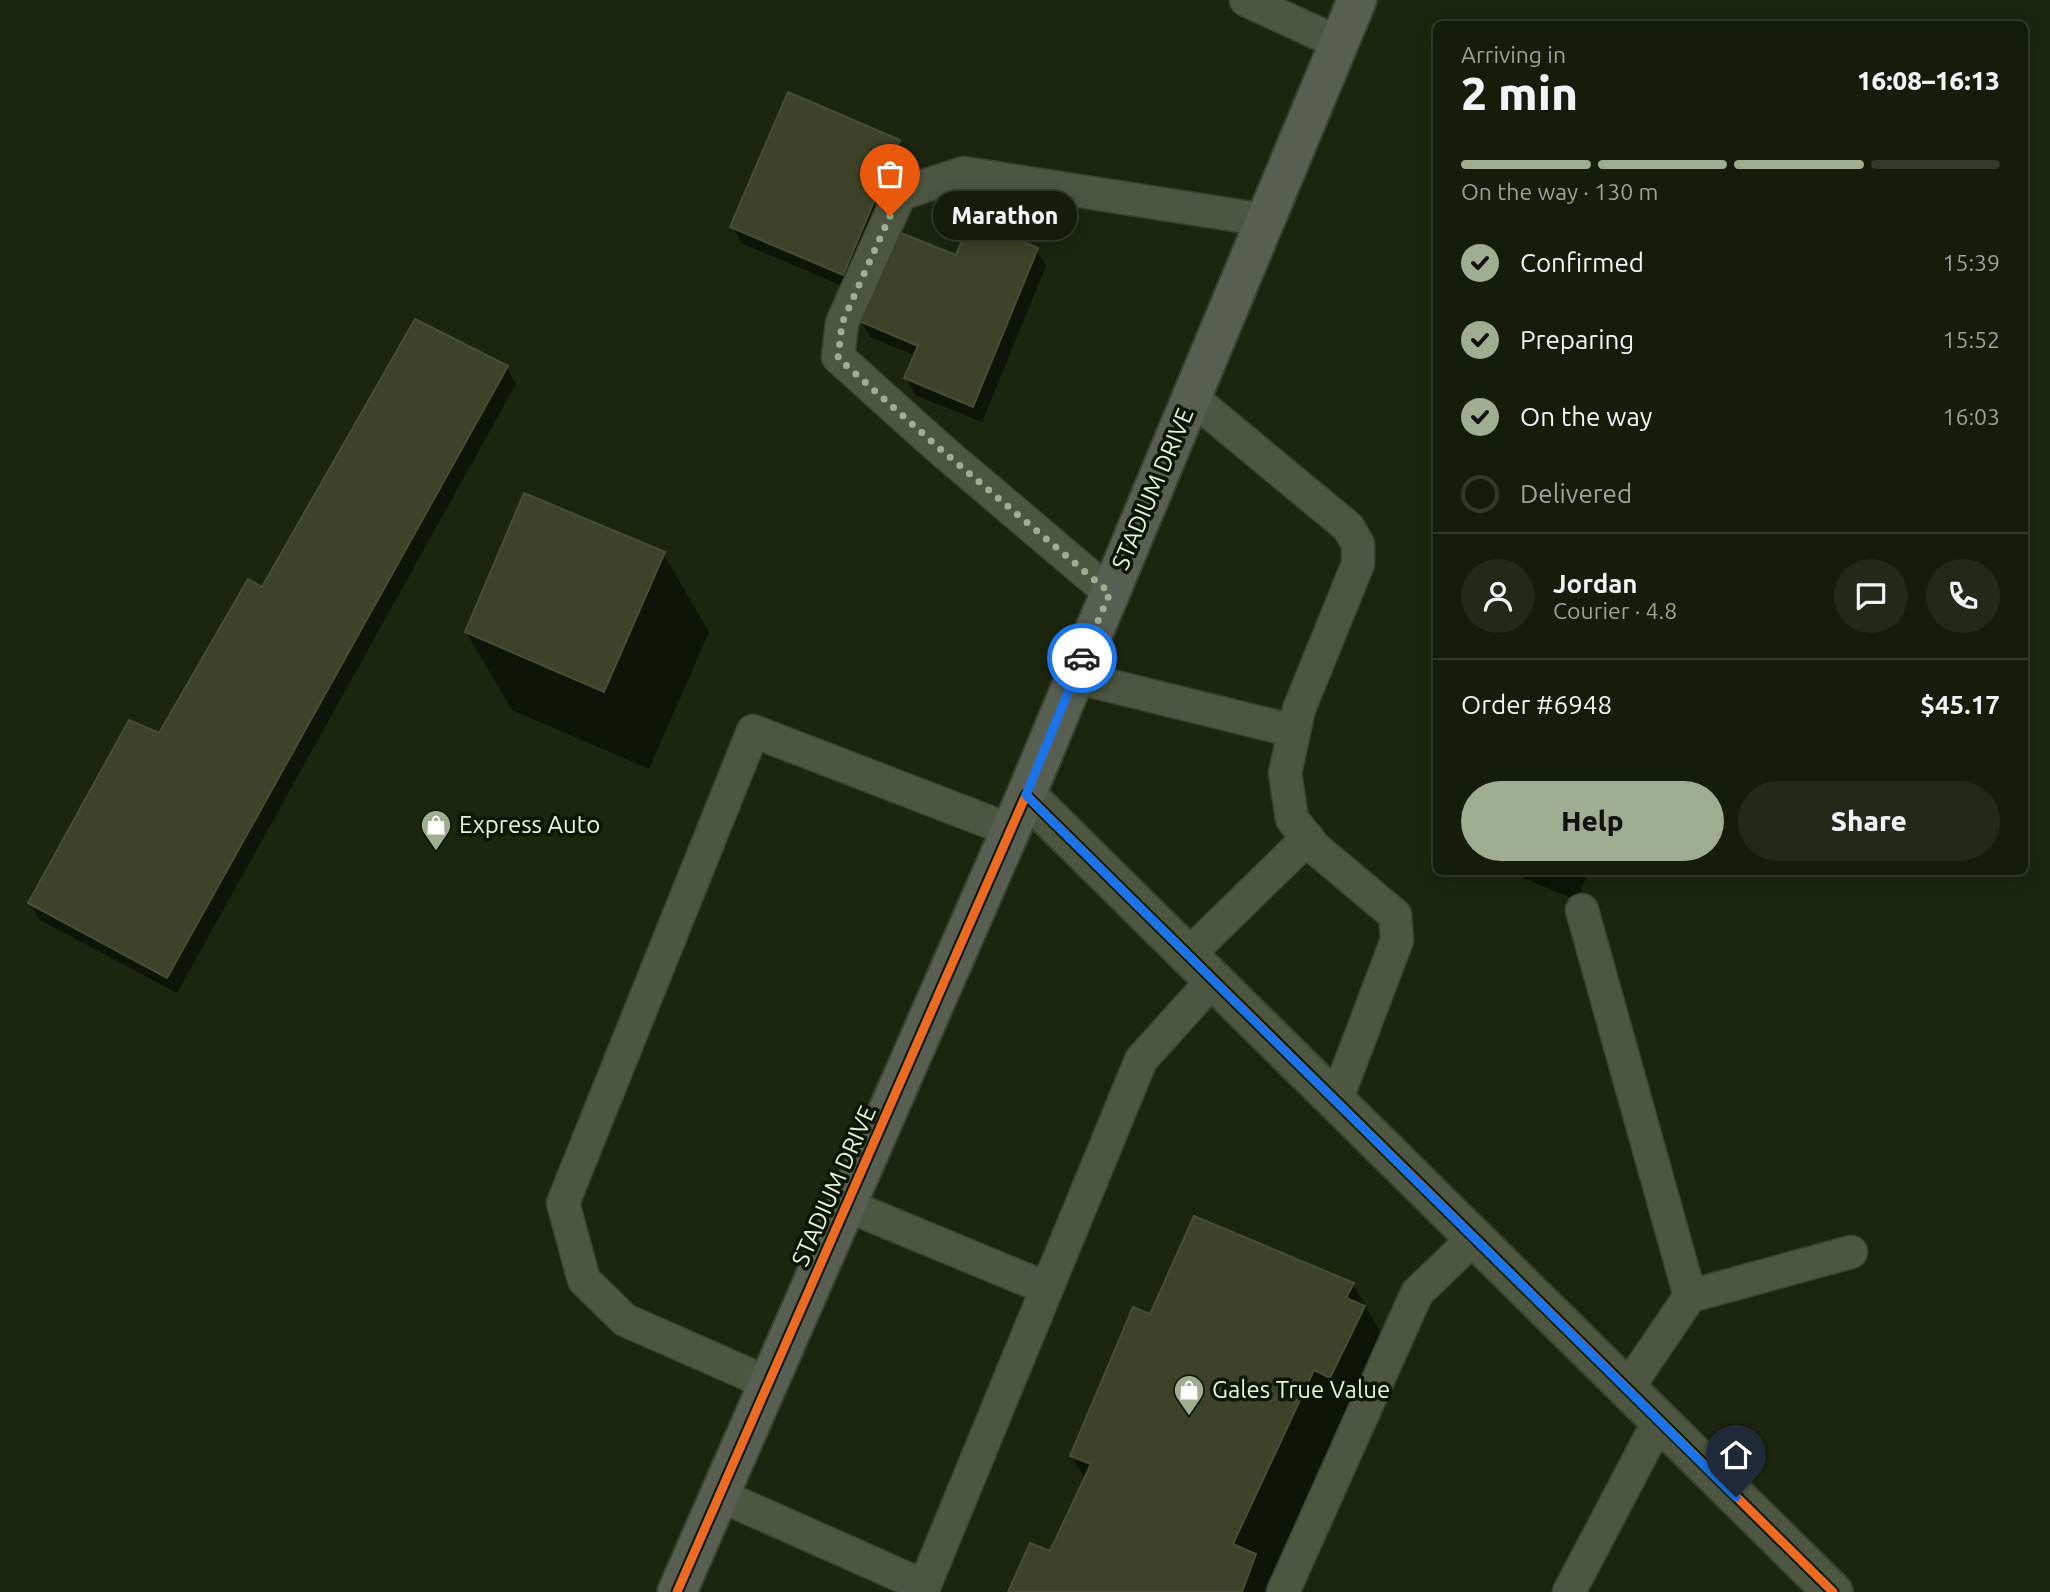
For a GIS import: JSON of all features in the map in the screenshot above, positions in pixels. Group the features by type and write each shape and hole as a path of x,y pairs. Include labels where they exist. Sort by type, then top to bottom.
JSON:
{"main road":[{"name":"STADIUM DRIVE","path":"677,1592 1026,795 1357,0"}],"street":[{"path":"1026,795 1832,1592"}],"lane":[{"path":"1246,0 1339,43"},
{"path":"1110,593 838,358 842,323 900,194 964,173 1265,220"},
{"path":"1191,397 1348,527 1358,544 1358,564 1299,709 1285,773 1292,819 1314,847 1395,915 1397,940 1336,1101"},
{"path":"1075,677 1294,732"},
{"path":"768,1383 625,1320 584,1280 563,1203 753,731 1010,830"},
{"path":"719,1495 923,1589 1140,1060 1201,968 1308,838"},
{"path":"1583,910 1689,1296"},
{"path":"846,1205 1046,1288"},
{"path":"1283,1592 1417,1293 1474,1238"},
{"path":"1627,1389 1689,1296 1851,1252"},
{"path":"1569,1592 1659,1421"}],"building":[{"path":"788,92 900,140 843,275 730,227"},
{"path":"970,220 1038,248 973,407 904,378 918,346 859,321 896,231 956,255"},
{"path":"415,319 508,366 167,978 28,903 129,720 159,733 248,579 262,587"},
{"path":"524,493 665,552 604,692 465,632"},
{"name":"Gales True Value","path":"1194,1216 1354,1283 1346,1298 1365,1306 1330,1378 1314,1370 1233,1544 1256,1554 1242,1592 1008,1592 1030,1543 1050,1551 1091,1464 1070,1456 1133,1307 1150,1314"}],"cycle path":[{"path":"677,1592 1026,795 1833,1592"}],"way so far":[{"path":"890,216 842,323 838,358 1110,593 1082,658"}],"place":[{"name":"Marathon","path":"890,216"},
{"name":"Express Auto","path":"436,852"},
{"name":"Gales True Value","path":"1189,1417"}],"route":[{"path":"1082,658 1026,795 1736,1497"}]}
